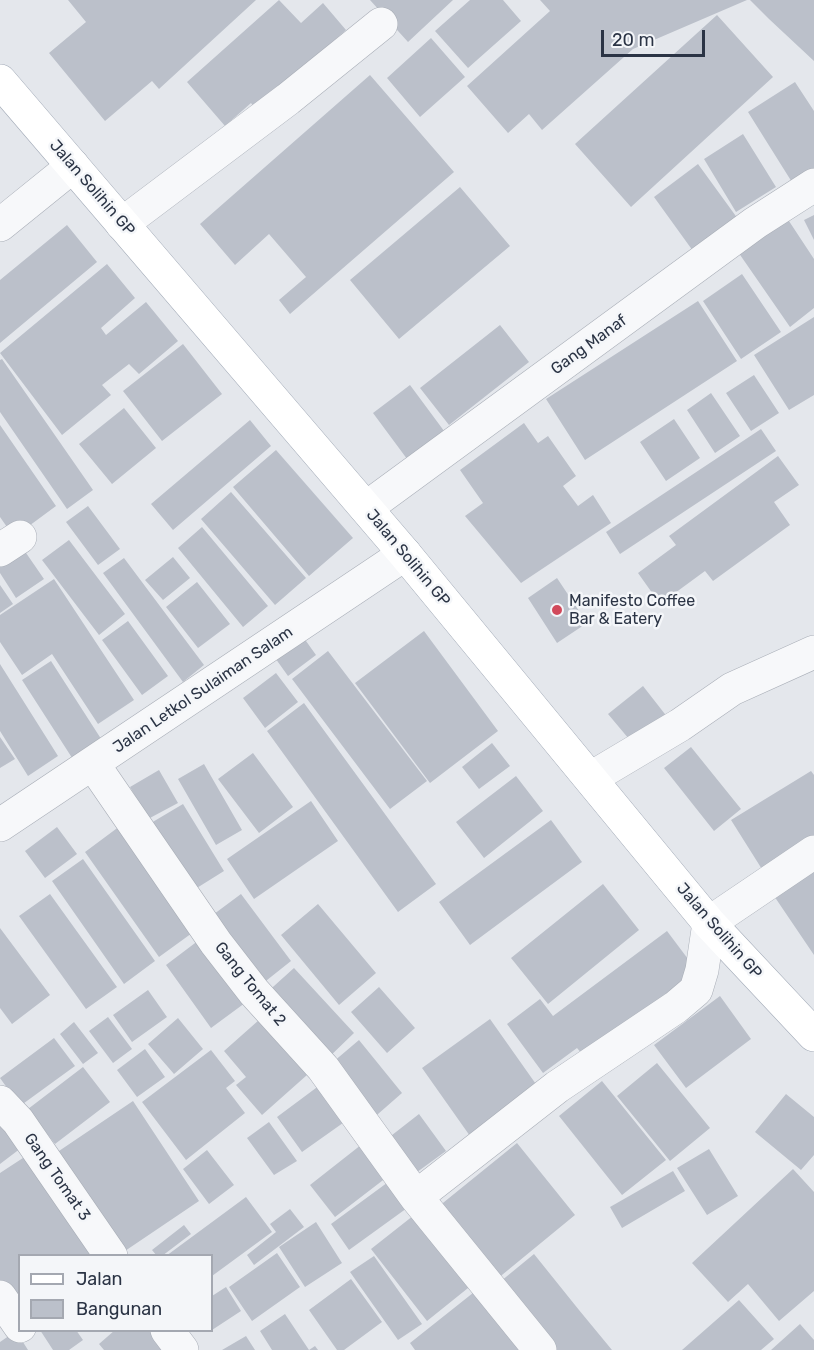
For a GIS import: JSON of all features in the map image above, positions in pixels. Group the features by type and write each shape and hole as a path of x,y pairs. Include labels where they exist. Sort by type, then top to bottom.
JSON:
{"main road":[{"name":"Jalan Solihin GP","path":"0,81 405,554 709,922 814,1035"}],"street":[{"path":"122,224 288,99 381,24"},
{"path":"0,225 73,166"},
{"name":"Gang Manaf","path":"366,508 755,223 814,185"},
{"name":"Jalan Letkol Sulaiman Salam","path":"0,825 405,554"},
{"path":"591,778 680,725 732,689 814,652"},
{"name":"Gang Tomat 2","path":"93,764 216,943 254,992 323,1068 416,1197 540,1350"},
{"path":"416,1197 557,1087 676,1007 696,990 702,970 709,922 814,852"},
{"name":"Gang Tomat 3","path":"0,1102 18,1121 110,1254"},
{"path":"0,1297 18,1323"},
{"path":"23,1332 35,1350"},
{"path":"168,1332 182,1350"}],"building":[{"path":"68,0 256,0 159,89 152,81 105,121 49,53 86,22"},
{"path":"279,0 301,23 323,3 346,30 256,110 251,103 225,126 187,82"},
{"path":"370,0 453,0 408,42"},
{"path":"470,0 503,0 521,21 468,68 435,31"},
{"path":"540,0 747,0 633,49 542,130 529,114 508,133 467,86 550,11"},
{"path":"750,0 814,0 814,61 769,19"},
{"path":"717,15 773,77 631,207 575,144"},
{"path":"431,38 465,77 420,117 387,78"},
{"path":"370,75 454,172 290,314 279,300 306,277 269,234 235,265 200,224"},
{"path":"795,82 814,111 814,175 795,187 748,112"},
{"path":"743,134 776,187 736,212 704,159"},
{"path":"698,164 738,219 693,251 654,197"},
{"path":"460,187 510,246 399,339 350,280"},
{"path":"785,215 814,259 814,308 790,327 736,249"},
{"path":"814,215 814,240 804,220"},
{"path":"67,225 97,262 0,343 0,280"},
{"path":"107,264 135,298 101,328 106,335 146,302 178,341 139,374 129,364 102,385 111,395 62,435 0,353"},
{"path":"742,274 781,332 741,359 703,301"},
{"path":"698,301 737,361 585,460 546,399"},
{"path":"814,317 814,395 789,410 754,355"},
{"path":"500,325 529,362 449,425 420,388"},
{"path":"183,344 222,394 162,441 123,391"},
{"path":"2,359 93,490 67,509 0,412 0,360"},
{"path":"754,375 779,413 751,431 726,393"},
{"path":"410,385 450,439 413,467 373,413"},
{"path":"711,393 740,436 715,453 687,410"},
{"path":"124,408 156,448 112,484 79,444"},
{"path":"674,419 700,458 666,481 640,442"},
{"path":"250,420 271,446 173,530 151,504"},
{"path":"524,423 538,443 548,436 576,476 563,486 578,506 593,495 611,523 521,583 465,516 483,503 460,470"},
{"path":"0,425 56,506 14,537 0,517"},
{"path":"761,429 776,451 620,554 606,532"},
{"path":"276,450 353,538 309,576 233,487"},
{"path":"778,456 799,485 774,502 790,525 713,581 705,571 660,604 638,573 676,545 669,536"},
{"path":"231,492 306,578 275,605 201,519"},
{"path":"88,506 120,549 98,565 66,522"},
{"path":"202,527 268,606 243,627 178,548"},
{"path":"69,540 125,614 99,635 42,560"},
{"path":"24,550 44,579 16,598 0,573 0,567"},
{"path":"173,557 190,578 163,600 145,580"},
{"path":"124,558 204,665 183,682 103,573"},
{"name":"Manifesto Coffee Bar & Eatery","path":"557,578 587,623 557,643 528,598"},
{"path":"54,579 134,700 98,724 52,654 22,675 0,642 0,615"},
{"path":"197,582 230,624 198,648 166,607"},
{"path":"0,585 13,604 0,613"},
{"path":"128,621 168,676 142,695 102,640"},
{"path":"424,631 498,731 430,783 355,683"},
{"path":"301,634 316,655 288,676 273,655"},
{"path":"328,651 427,781 390,809 292,679"},
{"path":"51,661 105,745 76,764 22,680"},
{"path":"0,664 58,756 28,776 0,731"},
{"path":"276,673 298,702 265,728 243,698"},
{"path":"643,686 668,718 634,745 608,714"},
{"path":"304,703 436,884 398,912 267,731"},
{"path":"0,737 15,759 0,768"},
{"path":"492,743 510,766 479,789 462,767"},
{"path":"691,747 741,809 714,831 664,768"},
{"path":"253,753 293,807 259,833 218,779"},
{"path":"204,764 242,830 216,845 178,779"},
{"path":"159,770 178,803 148,819 130,787"},
{"path":"811,771 814,775 814,844 765,874 731,820"},
{"path":"516,776 543,811 484,858 456,822"},
{"path":"311,801 338,841 254,899 227,859"},
{"path":"183,804 224,871 192,891 151,823"},
{"path":"551,820 582,862 470,945 439,902"},
{"path":"124,823 199,928 159,957 85,852"},
{"path":"57,827 77,854 45,878 25,851"},
{"path":"83,859 155,961 124,984 52,881"},
{"path":"814,860 814,955 770,890"},
{"path":"603,884 639,930 548,1004 511,958"},
{"path":"50,894 117,987 86,1009 19,916"},
{"path":"241,894 291,961 257,988 206,920"},
{"path":"318,904 376,973 339,1005 281,935"},
{"path":"0,928 50,995 12,1024 0,1008"},
{"path":"667,931 697,971 583,1055 577,1048 543,1073 507,1024 540,999 553,1016"},
{"path":"203,937 249,1000 211,1028 166,965"},
{"path":"294,968 354,1033 325,1061 264,995"},
{"path":"379,987 415,1028 387,1053 351,1012"},
{"path":"148,990 167,1017 132,1042 113,1015"},
{"path":"720,996 751,1039 686,1088 654,1045"},
{"path":"268,1012 316,1067 262,1115 236,1085 246,1077 224,1051"},
{"path":"108,1017 132,1049 113,1063 89,1031"},
{"path":"178,1018 203,1049 174,1074 148,1044"},
{"path":"490,1019 538,1087 470,1136 422,1068"},
{"path":"74,1022 98,1053 83,1064 60,1034"},
{"path":"54,1038 75,1066 20,1106 0,1078"},
{"path":"359,1040 402,1093 370,1121 326,1068"},
{"path":"145,1049 165,1077 137,1097 117,1070"},
{"path":"211,1050 235,1081 226,1088 245,1113 186,1160 142,1102"},
{"path":"657,1063 710,1128 670,1161 617,1096"},
{"path":"83,1067 110,1102 55,1144 28,1109"},
{"path":"602,1081 666,1160 622,1195 559,1116"},
{"path":"324,1082 350,1118 302,1152 277,1117"},
{"path":"786,1094 814,1117 814,1155 801,1170 755,1132"},
{"path":"133,1101 199,1201 122,1253 56,1153"},
{"path":"0,1112 25,1145 0,1164"},
{"path":"419,1114 446,1151 413,1175 387,1139"},
{"path":"269,1122 297,1161 274,1175 247,1138"},
{"path":"366,1141 391,1174 335,1217 310,1185"},
{"path":"517,1143 575,1215 491,1284 433,1211"},
{"path":"709,1149 738,1196 707,1215 677,1168"},
{"path":"207,1150 234,1185 209,1204 183,1169"},
{"path":"26,1156 91,1254 18,1254 18,1312 0,1285 0,1173"},
{"path":"793,1169 814,1192 814,1291 779,1321 748,1284 728,1302 692,1263"},
{"path":"673,1171 685,1191 622,1228 610,1207"},
{"path":"395,1177 414,1203 349,1250 331,1224"},
{"path":"246,1197 272,1232 213,1275 213,1254 169,1254"},
{"path":"423,1208 478,1280 427,1321 371,1249"},
{"path":"290,1209 304,1227 254,1265 247,1255 276,1232 270,1224"},
{"path":"316,1222 342,1263 305,1287 279,1247"},
{"path":"184,1225 191,1234 165,1254 155,1254 152,1250"},
{"path":"277,1253 300,1287 252,1321 229,1287"},
{"path":"534,1254 612,1350 547,1350 495,1286"},
{"path":"374,1256 422,1324 398,1340 350,1272"},
{"path":"351,1279 382,1322 344,1350 337,1350 309,1310"},
{"path":"483,1285 534,1350 415,1350 410,1343"},
{"path":"226,1287 241,1311 213,1329 213,1295"},
{"path":"739,1300 774,1339 761,1350 682,1350"},
{"path":"285,1314 309,1350 272,1350 260,1331"},
{"path":"800,1324 814,1340 814,1350 771,1350"},
{"path":"16,1331 28,1350 0,1350 0,1342"},
{"path":"41,1332 77,1332 83,1340 69,1350 53,1350"},
{"path":"113,1332 157,1332 167,1345 161,1350 104,1350 99,1344"},
{"path":"246,1336 255,1350 222,1350"}],"place":[{"name":"Manifesto Coffee Bar & Eatery","path":"557,610"}]}
